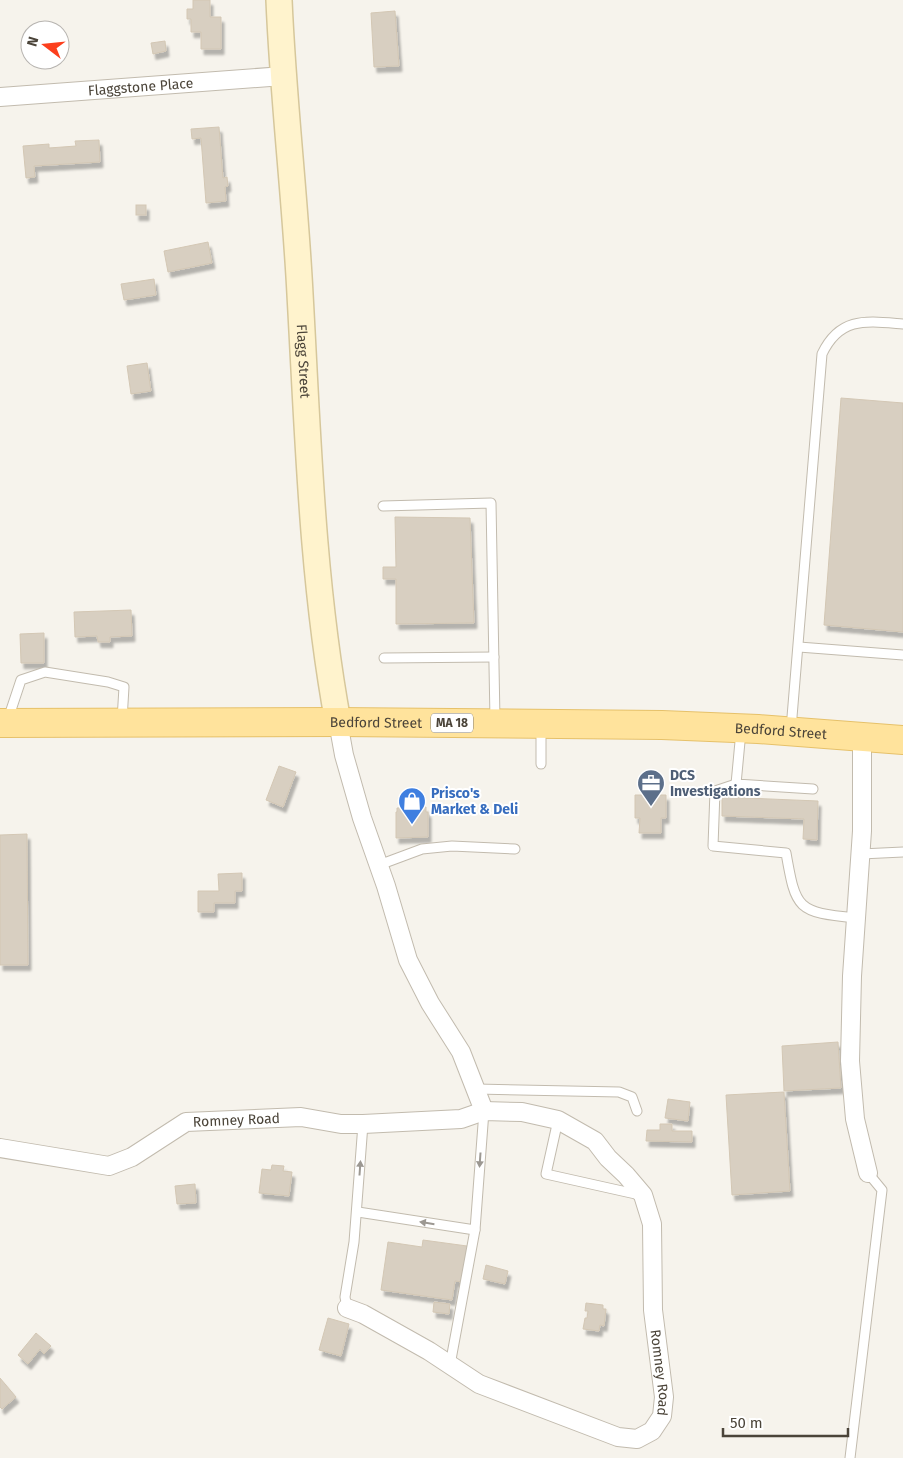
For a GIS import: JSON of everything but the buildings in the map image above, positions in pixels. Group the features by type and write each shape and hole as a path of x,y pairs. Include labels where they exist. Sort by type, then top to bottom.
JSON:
{"main road":[{"name":"Bedford Street","path":"3,723 338,722 662,725 791,731 903,740"}],"street":[{"name":"Flagg Street","path":"279,0 283,76 298,253 317,564 330,677 338,722"},
{"name":"Flaggstone Place","path":"0,97 283,76"},
{"path":"338,722 344,755 357,800 408,960 430,1003 461,1052 484,1111"},
{"path":"862,736 862,831 852,976 850,1061 855,1119 868,1173"},
{"name":"Romney Road","path":"0,1148 110,1166 132,1157 186,1122 301,1118 341,1124 363,1124 461,1119 484,1111 522,1112 558,1120 595,1141 608,1158 643,1195 652,1224 653,1310 664,1397 662,1416 652,1431 637,1439 618,1437 479,1384 421,1346 363,1314 348,1308"}],"lane":[{"path":"791,731 822,354 827,343 850,324 865,321 903,324"},
{"path":"383,506 491,503 495,723"},
{"path":"799,647 903,655"},
{"path":"384,658 494,657"},
{"path":"3,723 21,680 45,672 108,682 124,687 122,723"},
{"path":"541,723 541,764"},
{"path":"736,784 742,728"},
{"path":"813,789 736,784 716,791 713,846 786,852 792,886 798,900 809,910 826,915 856,918"},
{"path":"379,865 422,849 452,846 515,849"},
{"path":"861,854 903,852"},
{"path":"476,1089 619,1092 632,1098 637,1111"},
{"path":"450,1365 475,1230 484,1111"},
{"path":"558,1120 546,1174 643,1195"},
{"path":"348,1308 345,1297 358,1212 363,1124"},
{"path":"850,1458 882,1190 868,1173"},
{"path":"358,1212 475,1230"}],"place":[{"name":"DCS Investigations","path":"651,807"},
{"name":"Prisco's Market & Deli","path":"412,825"}]}
